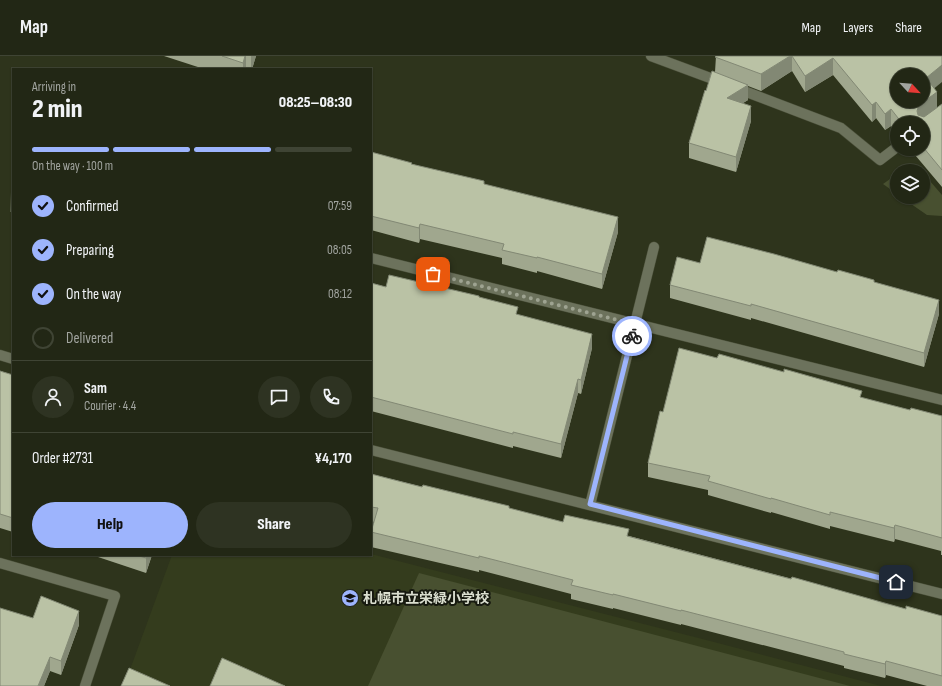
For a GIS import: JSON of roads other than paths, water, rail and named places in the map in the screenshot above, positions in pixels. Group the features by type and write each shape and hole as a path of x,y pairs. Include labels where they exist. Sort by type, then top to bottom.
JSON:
{"street":[{"path":"654,56 841,128 880,160 890,152"},
{"path":"590,504 654,248"},
{"path":"372,258 942,400"},
{"path":"0,355 12,359"},
{"path":"372,450 942,594"},
{"path":"0,563 115,596 86,686"}],"place":[{"name":"札幌市立栄緑小学校","path":"350,598"}]}
